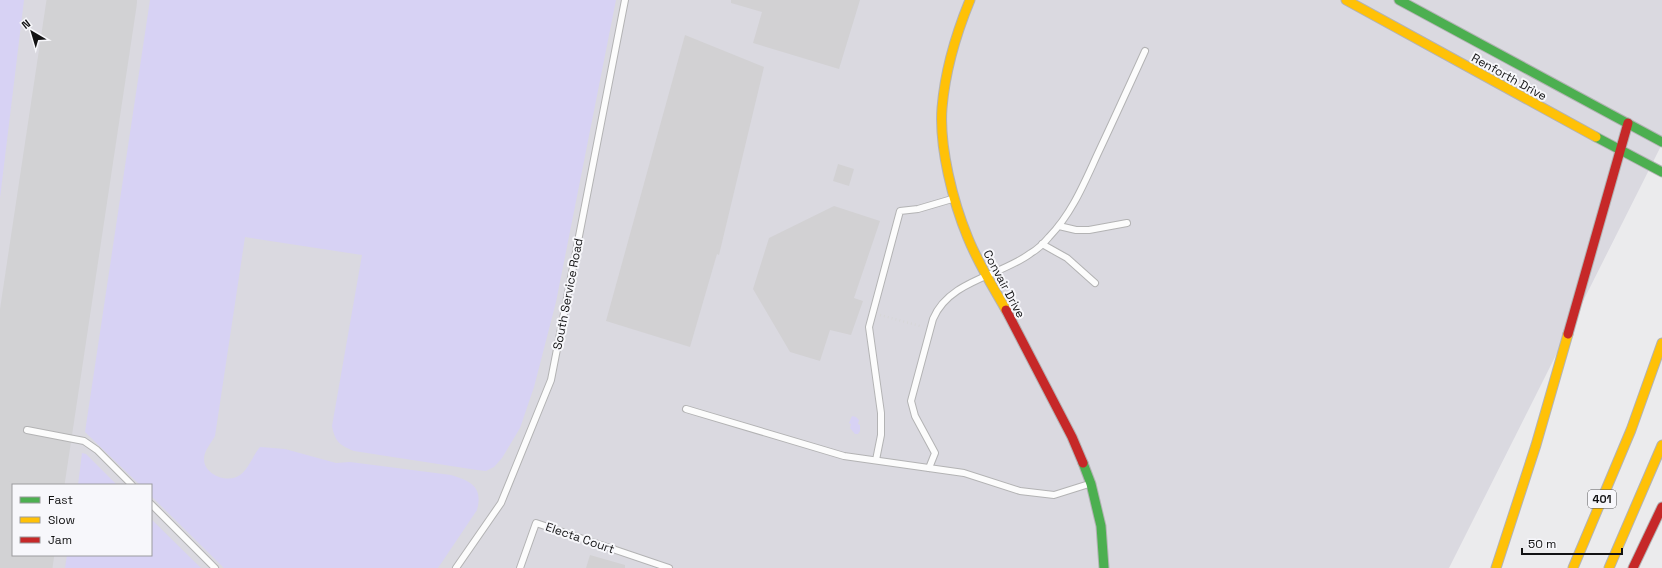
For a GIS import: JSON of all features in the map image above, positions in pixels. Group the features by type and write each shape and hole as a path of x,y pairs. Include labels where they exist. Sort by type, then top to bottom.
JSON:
{"main road":[{"name":"Convair Drive","path":"968,0 947,75 942,108 942,136 954,199 968,239 985,276 1056,404 1072,437 1090,484 1101,526 1104,568"},
{"name":"Renforth Drive","path":"1346,0 1662,172"},
{"name":"Renforth Drive","path":"1398,0 1662,142"},
{"path":"1496,568 1536,445 1628,124"},
{"path":"1631,430 1662,343"},
{"path":"1631,430 1662,368"},
{"name":"401","path":"1573,568 1631,430"},
{"path":"1609,568 1662,445"},
{"path":"1633,568 1662,507"}],"lane":[{"name":"South Service Road","path":"456,568 500,503 551,380 625,0"},
{"path":"929,468 935,453 915,416 912,401 937,308 945,299 985,276 1031,254 1059,226 1067,216 1082,188 1145,51"},
{"path":"876,460 881,435 881,413 869,327 900,211 918,209 954,199"},
{"path":"1059,226 1076,230 1088,230 1127,223"},
{"path":"1042,244 1067,258 1095,283"},
{"path":"686,409 844,456 964,473 1020,491 1054,495 1090,484"},
{"path":"27,430 84,440 97,450 131,484"},
{"path":"152,505 215,568"},
{"name":"Electa Court","path":"520,568 536,523 669,568"}],"path":[{"path":"873,313 920,326"}],"shaded area":[{"path":"0,0 1662,0 1662,144 1449,568 0,568"},
{"path":"0,0 24,0 0,198"},
{"path":"150,0 616,0 556,302 534,387 520,428 502,458 494,467 486,471 477,470 354,451 338,442 332,426 362,255 245,237 215,436 205,453 205,465 208,470 218,476 229,479 235,478 246,469 260,447 285,449 336,463 350,462 451,475 465,480 474,486 477,491 477,510 438,568 224,568 152,497 152,484 139,484 85,432"},
{"path":"852,416 859,420 858,424 860,425 860,431 858,434 855,434 850,428 851,424 849,423"},
{"path":"82,453 86,454 116,484 78,484"},
{"path":"152,520 201,568 65,568 67,556 152,556"}],"building":[{"path":"731,0 860,0 839,69 753,43 762,12 731,3"},
{"path":"685,35 764,67 719,255 717,254 690,347 606,321"},
{"path":"838,164 854,169 849,186 833,181"},
{"path":"834,206 880,221 854,298 863,301 851,335 830,330 820,361 790,352 753,289 769,238"},
{"path":"590,555 625,565 625,568 586,568"}],"taxiway":[{"path":"79,90 85,0"}],"runway":[{"path":"19,484 92,0"},
{"path":"7,568 12,533"}],"traffic: fast":[{"path":"1399,0 1662,142"},
{"path":"1596,137 1662,172"},
{"path":"1083,463 1091,484 1101,526 1104,568"}],"traffic: slow":[{"path":"970,0 960,26 948,67 942,108 943,140 948,174 962,224 976,257 1006,310"},
{"path":"1346,0 1596,137"},
{"path":"1496,568 1536,445 1568,334"},
{"path":"1573,568 1631,430 1662,343"},
{"path":"1609,568 1662,445"}],"traffic: jam":[{"path":"1568,334 1628,123"},
{"path":"1006,310 1072,437 1083,463"},
{"path":"1633,568 1662,507"}]}
